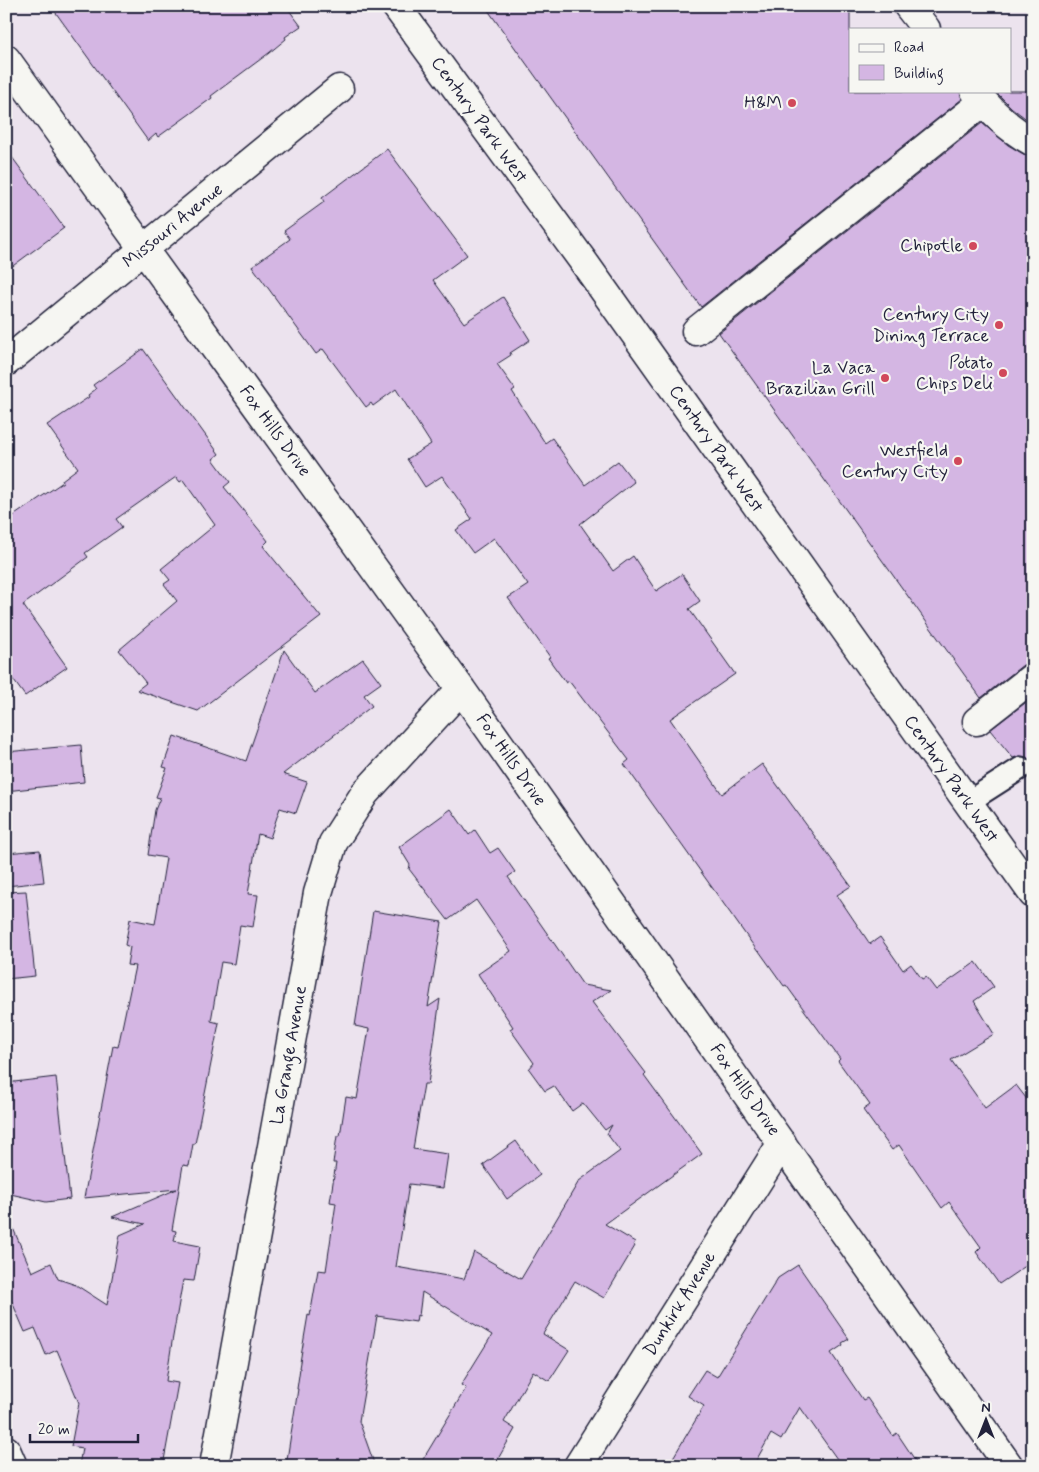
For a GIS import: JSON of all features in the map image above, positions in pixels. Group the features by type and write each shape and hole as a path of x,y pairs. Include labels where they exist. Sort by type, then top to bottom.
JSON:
{"street":[{"name":"Century Park West","path":"396,6 583,262 1033,894"},
{"path":"908,6 925,28"},
{"name":"Fox Hills Drive","path":"6,59 461,689 1009,1466"},
{"name":"Missouri Avenue","path":"6,362 339,89"},
{"path":"696,331 979,97 1018,134 1033,142"},
{"path":"977,721 1033,677"},
{"name":"La Grange Avenue","path":"214,1466 318,893 333,843 365,793 461,689"},
{"name":"Dunkirk Avenue","path":"578,1466 782,1143"},
{"path":"6,1450 13,1466"}],"lane":[{"path":"968,802 1021,768"}],"building":[{"path":"51,6 286,6 301,26 285,37 286,39 269,53 211,96 212,98 158,137 156,134 148,141"},
{"path":"485,6 850,6 849,92 960,92 962,99 701,307"},
{"path":"1033,91 1033,124 1012,108 996,92"},
{"path":"982,123 1008,145 1033,158 1033,662 1023,665 981,698 719,333"},
{"path":"6,149 64,228 6,271"},
{"path":"387,149 467,255 433,280 464,323 503,297 530,340 497,364 515,389 512,391 545,443 552,438 585,485 618,461 634,482 580,524 613,571 633,556 656,591 682,574 700,601 689,609 735,674 670,719 722,794 762,764 851,886 837,895 870,944 880,937 903,970 911,964 922,979 926,977 936,990 976,962 994,987 974,1001 994,1034 951,1060 985,1108 1016,1085 1033,1107 1033,1261 999,1284 976,1252 981,1247 949,1202 942,1208 899,1145 892,1150 863,1110 870,1105 838,1061 840,1059 786,985 784,986 758,952 624,764 629,760 569,681 566,683 548,658 550,657 508,598 528,585 494,538 473,553 456,530 472,519 442,476 425,487 407,459 431,444 396,389 373,406 371,403 366,407 323,349 316,354 252,266 290,239 284,231 324,202 322,198"},
{"path":"143,349 219,454 213,459 230,482 224,487 268,541 263,546 321,617 198,711 137,690 146,683 119,650 177,601 164,584 170,580 161,569 215,525 183,480 180,482 176,477 116,519 122,527 85,553 88,557 23,605 67,667 25,696 6,670 6,521 63,482 62,480 78,468 47,425 89,397 88,395 96,389 93,385"},
{"path":"284,650 315,693 363,659 381,683 364,695 372,706 283,774 307,782 296,813 280,808 270,838 258,834 248,894 258,895 253,927 240,925 234,964 221,962 211,1021 219,1023 195,1144 193,1144 189,1166 183,1165 172,1230 176,1231 174,1241 200,1246 194,1281 183,1280 172,1342 166,1381 178,1383 163,1466 79,1466 82,1448 71,1446 79,1403 57,1350 46,1355 35,1328 25,1332 6,1288 6,1212 32,1272 51,1263 58,1279 76,1285 107,1305 120,1235 145,1224 112,1217 177,1189 84,1198 113,1046 118,1047 135,966 127,965 130,947 125,945 130,919 155,924 166,858 148,855 155,810 160,798 156,797 167,768 163,767 174,736 246,761"},
{"path":"1033,697 1033,765 1026,757 1013,758 990,730"},
{"path":"81,745 84,782 6,791 6,752"},
{"path":"451,809 469,835 475,830 490,853 498,848 515,872 508,877 583,985 611,990 592,1002 646,1073 644,1075 702,1154 605,1224 635,1242 633,1245 635,1246 604,1298 575,1281 543,1334 569,1350 549,1381 533,1371 504,1422 515,1429 494,1466 419,1466 466,1388 461,1385 492,1335 422,1292 419,1316 417,1315 416,1322 377,1316 359,1421 375,1466 286,1466 308,1315 310,1316 318,1270 326,1271 336,1203 330,1202 336,1163 333,1163 337,1136 340,1136 346,1097 357,1099 369,1029 355,1026 373,911 442,922 428,1007 440,999 428,1084 424,1084 413,1149 448,1154 443,1188 409,1184 396,1267 464,1279 474,1252 521,1279 579,1181 620,1151 607,1134 612,1125 605,1130 583,1103 572,1111 554,1086 545,1091 529,1069 534,1063 510,1029 513,1027 478,974 511,951 476,900 448,920 409,869 410,865 399,847"},
{"path":"40,850 44,882 6,886 6,853"},
{"path":"26,891 35,976 6,979 6,892"},
{"path":"56,1077 70,1199 46,1202 6,1193 6,1083"},
{"path":"516,1141 540,1175 507,1199 483,1165"},
{"path":"798,1265 849,1339 831,1353 863,1400 867,1398 893,1436 897,1433 919,1466 842,1466 800,1407 781,1440 771,1434 753,1466 668,1466 704,1406 688,1396 705,1370 717,1377 778,1278"}],"place":[{"name":"H&M","path":"792,103"},
{"name":"Chipotle","path":"973,246"},
{"name":"Century City Dining Terrace","path":"999,325"},
{"name":"Potato Chips Deli","path":"1003,373"},
{"name":"La Vaca Brazilian Grill","path":"885,378"},
{"name":"Westfield Century City","path":"958,461"}]}
